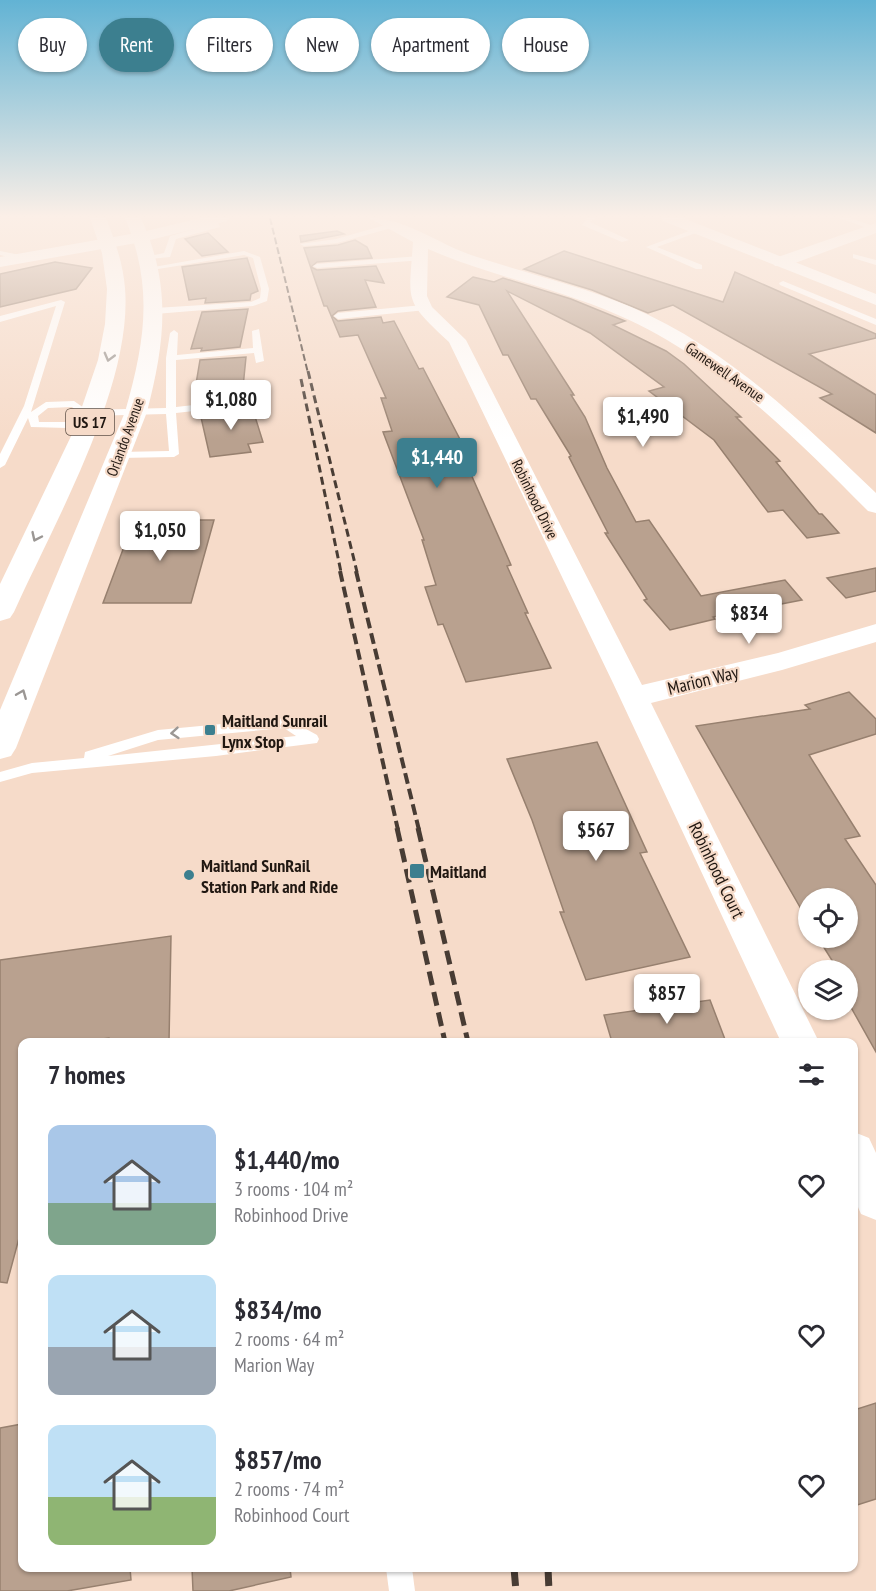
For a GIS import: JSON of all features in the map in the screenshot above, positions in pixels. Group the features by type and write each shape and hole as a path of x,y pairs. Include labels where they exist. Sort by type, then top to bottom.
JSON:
{"main road":[{"name":"US 17","path":"0,612 90,413 112,342 117,292"},
{"name":"Orlando Avenue","path":"0,748 136,412 147,373 155,311 153,292"},
{"path":"857,292 876,300"}],"street":[{"path":"418,292 423,308"},
{"name":"Gamewell Avenue","path":"576,292 648,322 714,360 771,404 876,506"},
{"name":"Robinhood Drive","path":"423,308 457,340 634,697"},
{"name":"Marion Way","path":"634,697 782,661 876,633"},
{"name":"Robinhood Court","path":"634,697 799,1038"},
{"path":"858,1161 876,1199"}],"lane":[{"path":"155,311 253,304 264,300 265,292"},
{"path":"805,292 876,322"},
{"path":"0,319 61,302 29,415 0,465"},
{"path":"338,315 423,308"},
{"path":"256,332 259,361"},
{"path":"119,455 174,454 170,411 174,333"},
{"path":"171,358 258,350"},
{"path":"29,415 35,425 68,425 90,413 170,411 266,400"},
{"path":"29,415 46,405 74,404 90,413"},
{"path":"0,777 32,768 216,751 312,739 286,723 168,734 62,765"},
{"path":"400,1572 402,1591"}],"building":[{"path":"0,292 62,292 0,307"},
{"path":"187,292 255,292 251,294 250,300 205,303 206,298 189,300"},
{"path":"319,292 370,292 376,307 338,311 332,316 338,321 381,317 383,323 394,321 419,369 423,368 464,447 459,447 511,565 507,566 528,613 525,613 551,668 466,682 443,624 438,625 425,587 436,585 422,540 424,540 383,432 392,431 381,398 386,398 358,335 340,337 327,306 324,306"},
{"path":"453,292 508,292 574,395 571,395 585,417 607,468 636,522 649,520 701,596 785,580 802,600 713,617 715,619 670,630 644,600 647,599 605,533 608,533 569,457 571,456 536,399 531,399 508,355 503,355 479,305 447,297"},
{"path":"509,292 549,292 625,321 613,325 666,351 684,364 741,417 736,417 780,461 776,462 819,514 822,514 839,533 807,538 783,510 768,512 714,440 649,391 664,387 590,333"},
{"path":"597,292 693,292 723,302 727,292 781,292 876,334 876,338 809,354 876,395 876,433 820,398 832,394 673,305 648,313"},
{"path":"248,309 240,347 201,351 202,348 191,349 202,312"},
{"path":"246,357 242,397 197,402 195,390 200,360"},
{"path":"252,407 263,442 248,444 251,452 210,457 200,413"},
{"path":"134,520 214,520 191,603 103,603"},
{"path":"876,568 876,591 846,598 827,578"},
{"path":"849,692 876,719 876,734 809,755 860,836 845,839 876,885 876,1052 858,1020 858,960 832,960 824,948 858,948 858,888 798,888 798,904 696,726 810,709 805,705"},
{"path":"597,742 647,852 640,853 690,957 586,980 560,912 564,912 532,820 507,759"},
{"path":"171,936 169,1038 18,1038 18,1242 7,1283 0,1282 0,960"},
{"path":"710,1000 724,1038 611,1038 604,1015"},
{"path":"876,1403 876,1499 858,1505 858,1409"},
{"path":"18,1425 18,1572 130,1572 131,1580 67,1591 0,1591 0,1428"},
{"path":"192,1572 290,1572 291,1577 229,1591 193,1591"}],"railway":[{"path":"288,292 308,373"},
{"path":"308,371 357,572"},
{"path":"301,379 341,572"},
{"path":"340,571 398,830"},
{"path":"356,571 419,830"},
{"path":"397,828 444,1038"},
{"path":"418,828 467,1038"},
{"path":"514,1572 516,1591"},
{"path":"548,1572 549,1591"}],"place":[{"name":"Maitland Sunrail Lynx Stop","path":"210,730"},
{"name":"Maitland","path":"417,871"},
{"name":"Maitland SunRail Station Park and Ride","path":"189,875"}]}
